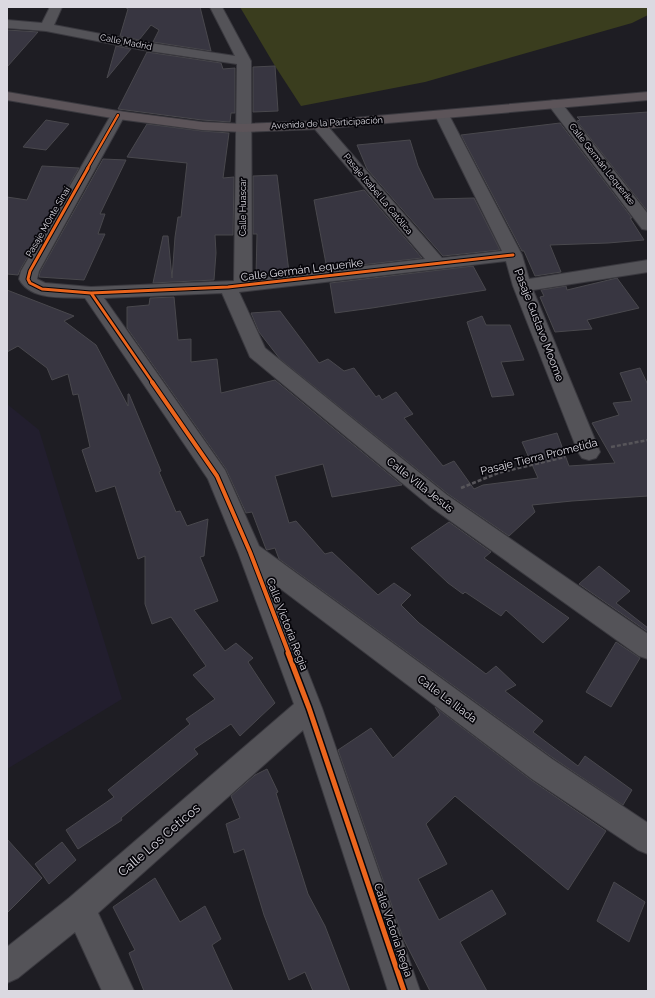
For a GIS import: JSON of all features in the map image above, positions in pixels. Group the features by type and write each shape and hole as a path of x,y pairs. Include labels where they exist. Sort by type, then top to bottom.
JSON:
{"main road":[{"name":"Avenida de la Participación","path":"7,96 118,115 202,126 243,128 319,125 648,96"}],"street":[{"path":"46,27 56,7"},
{"path":"216,7 244,61"},
{"name":"Calle Madrid","path":"7,24 46,27 143,46 244,61"},
{"name":"Calle Huascar","path":"236,286 243,128 244,61"},
{"name":"Calle Germán Lequerike","path":"555,104 648,225"},
{"name":"Pasaje MOnte Sinaí","path":"91,293 42,289 30,283 28,279 30,271 118,115"},
{"name":"Pasaje Gustavo Moome","path":"442,115 513,256 522,286 589,452"},
{"name":"Pasaje Isabel La Católica","path":"319,125 437,263"},
{"name":"Calle Germán Lequerike","path":"91,293 236,286 437,263 513,256"},
{"path":"522,286 648,266"},
{"name":"Calle Villa Jesús","path":"236,286 257,352 439,501 648,648"},
{"name":"Calle Victoria Regia","path":"91,293 217,476 250,552 309,708 404,991"},
{"name":"Calle La Iliada","path":"250,552 542,769 648,840"},
{"name":"Calle Los Ceticos","path":"7,967 80,909 309,708"},
{"path":"80,909 118,991"}],"shaded area":[{"path":"7,404 39,430 122,699 7,769"}],"green space":[{"path":"240,7 648,7 648,15 632,23 425,82 301,106"}],"building":[{"path":"125,7 200,7 211,51 153,42 159,30 151,25 139,40 120,36 128,9"},
{"path":"7,30 38,32 7,67"},
{"path":"116,46 131,49 107,78"},
{"path":"147,52 221,63 223,69 235,68 235,113 231,113 230,122 202,120 118,109"},
{"path":"275,66 278,111 253,112 253,67"},
{"path":"648,112 648,212 577,121 580,120 577,117"},
{"path":"46,120 69,124 46,150 23,147"},
{"path":"560,123 632,218 630,218 644,240 550,245 561,272 535,276 524,251 522,251 461,135"},
{"path":"147,124 229,133 223,178 234,177 233,235 215,235 216,253 214,280 153,283 163,236 168,236 172,278 175,237 178,217 181,217 187,163 127,157"},
{"path":"410,140 418,166 434,199 474,198 500,250 443,256 367,169 357,145"},
{"path":"103,159 126,160 100,214 105,214 98,234 105,234 84,280 39,277 40,272"},
{"path":"42,166 79,168 18,275 7,274 7,197 27,200"},
{"path":"277,175 289,272 256,276 257,234 253,234 253,176"},
{"path":"364,190 422,258 327,269 314,200"},
{"path":"473,266 486,290 335,313 330,283"},
{"path":"617,278 639,308 587,320 592,329 555,332 540,297 544,296 541,290 566,286 567,290"},
{"path":"7,290 74,316 64,321 96,345 128,406 129,394 161,471 159,472 176,512 180,511 187,526 208,519 204,556 200,557 218,601 194,610 225,651 236,643 253,658 248,662 275,703 240,736 231,724 194,749 198,754 121,818 122,820 78,849 66,830 114,797 108,790 190,724 186,719 215,699 193,675 206,666 171,617 152,624 145,604 145,556 138,559 115,486 96,492 82,450 90,447 78,394 73,395 68,374 52,380 47,368 18,346 7,352"},
{"path":"174,297 178,340 191,339 191,362 217,359 221,393 275,380 402,485 332,497 323,464 275,476 289,523 296,521 325,554 332,552 378,595 394,583 411,595 401,605 419,623 486,674 496,666 516,685 505,691 543,721 533,732 578,766 585,756 632,790 623,805 553,758 279,559 275,548 266,549 252,512 246,513 226,469 127,328 127,307 149,305 150,298"},
{"path":"280,311 319,363 328,359 344,371 354,368 376,397 379,395 382,400 396,392 413,414 404,418 443,466 454,461 474,489 483,485 538,478 522,442 557,433 569,466 615,463 592,423 619,415 613,403 632,401 620,373 640,368 648,385 648,496 532,505 535,512 509,536 448,494 280,359 259,332 251,313"},
{"path":"482,316 486,325 510,325 524,360 501,362 514,395 492,397 467,322"},
{"path":"449,522 491,552 484,558 569,618 543,643 506,610 501,616 465,592 463,594 448,583 411,548"},
{"path":"599,566 630,591 616,603 648,628 648,632 579,584"},
{"path":"616,642 640,658 611,707 586,692"},
{"path":"435,707 531,780 606,831 568,890 455,796 426,824 447,864 418,879 439,920 492,890 506,914 460,942 487,991 430,991 403,938 338,750 371,728 393,758 440,715"},
{"path":"267,769 278,792 276,793 308,894 325,926 350,991 313,991 305,972 289,980 264,915 244,849 234,853 226,824 240,818 231,796 255,775"},
{"path":"7,839 42,878 7,913"},
{"path":"62,842 76,860 49,884 35,864"},
{"path":"155,878 180,922 205,906 221,939 212,945 233,991 144,991 129,953 135,950 113,907"},
{"path":"614,882 645,902 629,942 597,921"}],"cycle path":[{"path":"118,115 30,271 28,279 30,283 42,289 91,293 228,287 513,255"},
{"path":"91,293 217,476 250,552 309,708 404,991"}]}
